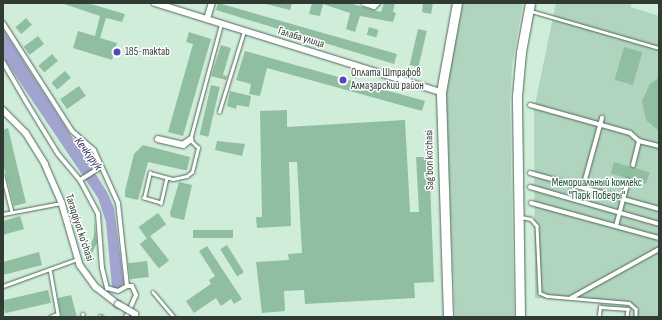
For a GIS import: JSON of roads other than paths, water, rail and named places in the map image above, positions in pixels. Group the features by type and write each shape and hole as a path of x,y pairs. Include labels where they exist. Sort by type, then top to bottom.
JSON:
{"main road":[{"name":"Sag’bon ko’chasi","path":"448,317 441,92 457,3"},
{"path":"520,317 517,96 529,7"}],"street":[{"name":"Галаба улица","path":"155,3 441,92"},
{"path":"207,19 212,3"},
{"path":"365,3 374,6 377,3"},
{"path":"3,22 72,131 94,150 118,203 127,286"},
{"path":"3,62 8,73 58,154 80,180 98,214 102,268 108,288 118,291 127,286 132,286 136,295 125,317"},
{"path":"530,105 630,133 639,141 659,146"},
{"name":"Taraqqiyot ko'chasi","path":"3,110 21,127 34,144 62,203 77,259 96,287 118,304 138,315"},
{"path":"583,187 602,118"},
{"path":"158,139 183,145 190,140"},
{"path":"633,165 639,141"},
{"path":"80,180 101,166"},
{"path":"530,173 659,209"},
{"path":"616,226 628,181"},
{"path":"530,187 659,224"},
{"path":"531,202 659,238"},
{"path":"571,298 659,249"}],"lane":[{"path":"529,7 659,48"},
{"path":"167,178 161,202 144,198 150,173 167,178 187,176 192,172 198,148 190,140 221,23"},
{"path":"219,112 244,31"},
{"path":"3,176 12,211"},
{"path":"3,214 12,211 62,203"},
{"path":"519,217 532,219 537,226 540,293 547,296 629,303 636,309 636,317"},
{"path":"3,286 77,259"},
{"path":"50,269 58,314 51,317"},
{"path":"152,292 174,317"},
{"path":"599,315 600,307 628,309 627,317"},
{"path":"125,317 128,310"}],"water":[{"path":"3,29 107,192 114,208 124,284 119,289 112,287 106,222 98,198 3,57"}],"place":[{"name":"185-maktab","path":"117,52"},
{"name":"Оплата Штрафов Aлмазарский район","path":"343,80"}],"water label":[{"name":"Кечкурук","path":"88,154"}],"park label":[{"name":"Мемориальный комлекс \"Парк Победы\"","path":"597,190"}]}
